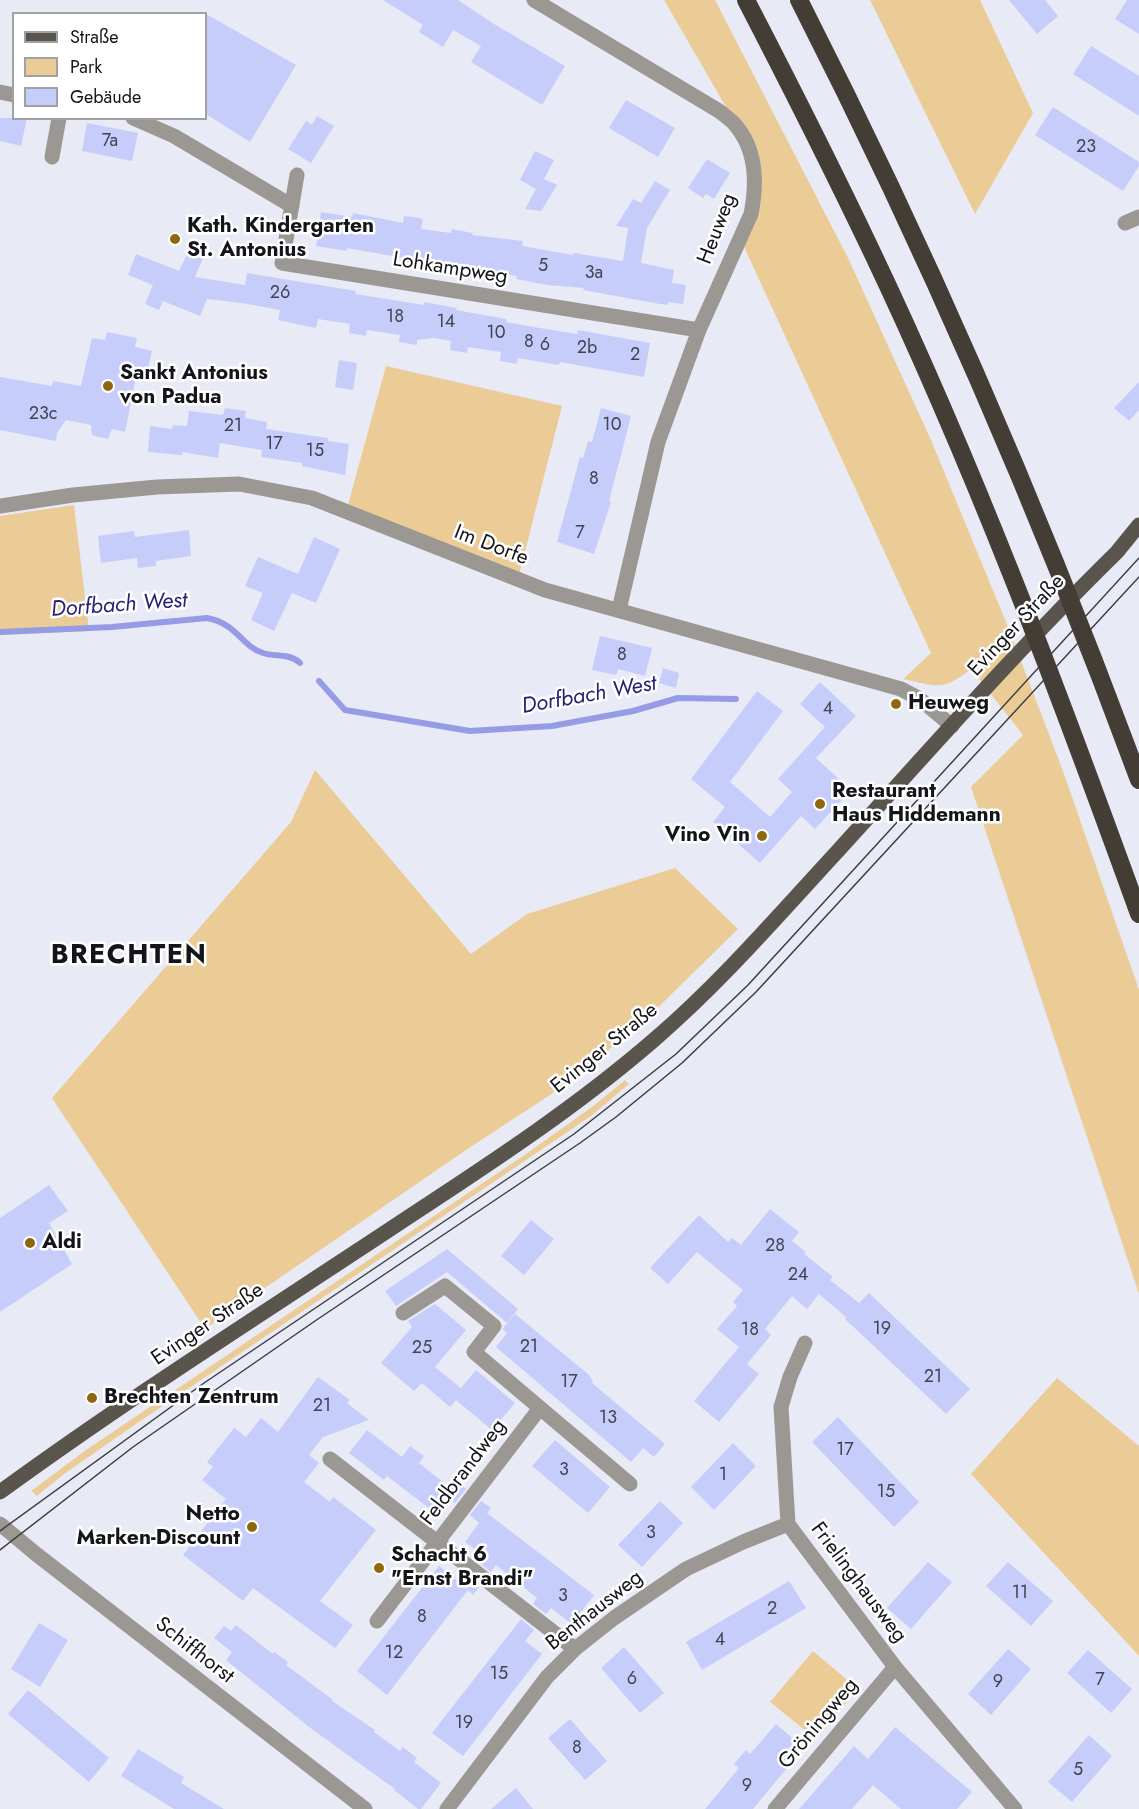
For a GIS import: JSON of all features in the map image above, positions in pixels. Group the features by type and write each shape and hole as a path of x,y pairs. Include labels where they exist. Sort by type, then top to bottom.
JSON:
{"highway":[{"path":"746,0 872,251 951,429 1030,620 1085,763 1139,914"},
{"path":"799,0 862,123 954,321 1040,525 1139,780"}],"main road":[{"name":"Evinger Straße","path":"0,1492 70,1442 480,1170 597,1087 657,1037 715,983 1139,525"}],"street":[{"name":"Heuweg","path":"534,0 719,111 737,126 749,146 755,171 755,196 751,214 699,330 658,442 619,610"},
{"path":"52,157 59,120"},
{"path":"138,120 174,136 292,206"},
{"name":"Lohkampweg","path":"297,175 282,263 699,330"},
{"name":"Im Dorfe","path":"0,506 147,488 239,484 312,498 545,590 901,689 930,706 952,726"},
{"path":"403,1313 445,1286 494,1326 474,1352 630,1484"},
{"name":"Frielinghausweg","path":"805,1343 790,1377 781,1407 788,1524 895,1667 1016,1809"},
{"name":"Feldbrandweg","path":"377,1621 540,1408"},
{"path":"330,1460 576,1649"},
{"name":"Schiffhorst","path":"0,1524 364,1809"},
{"name":"Benthausweg","path":"447,1809 547,1677 576,1649 614,1618 686,1569 788,1524"},
{"name":"Gröningweg","path":"775,1809 895,1667"}],"green space":[{"path":"664,0 715,0 848,258 931,440 1006,622 1063,771 1139,990 1139,1294 971,787 1023,735 971,669 946,684 932,685 903,679 931,653 740,238 755,196 737,126"},
{"path":"870,0 980,0 1033,113 975,214"},
{"path":"386,366 562,406 518,579 346,512"},
{"path":"74,505 89,631 0,635 0,516"},
{"path":"315,770 471,954 527,914 675,868 738,929 639,1026 550,1095 205,1329 52,1098 291,822"},
{"path":"625,1080 629,1084 591,1116 136,1424 64,1474 37,1496 31,1491 86,1450 526,1154 592,1107"},
{"path":"1057,1378 1139,1446 1139,1656 971,1474"},
{"path":"813,1651 858,1689 816,1739 770,1702"}],"building":[{"path":"383,0 458,0 565,66 542,105 471,62 481,46 453,30 443,47 419,32 423,25"},
{"path":"1009,0 1045,0 1058,16 1037,34"},
{"path":"1127,0 1139,0 1139,34 1115,19"},
{"path":"207,15 296,65 250,142 207,115"},
{"path":"1091,46 1139,76 1139,116 1073,74"},
{"path":"626,100 675,128 658,157 609,128"},
{"path":"1053,107 1139,162 1139,166 1123,191 1035,135"},
{"path":"317,116 334,126 311,163 288,149 306,121 312,125"},
{"path":"0,118 27,120 21,146 0,141"},
{"path":"87,123 138,133 132,161 82,151"},
{"path":"535,151 554,160 544,179 557,185 541,211 525,209 536,189 520,180"},
{"path":"707,159 730,173 714,199 706,194 703,198 688,188"},
{"path":"655,181 670,190 647,228 641,263 674,270 672,283 686,285 683,304 668,302 668,305 660,304 583,290 584,288 547,285 516,279 517,276 446,264 446,267 347,248 347,251 316,246 321,212 352,217 353,213 403,223 404,216 413,217 423,219 421,229 451,233 452,229 473,233 472,235 523,241 522,246 623,261 628,228 616,226 633,199 641,203"},
{"path":"188,252 203,258 195,277 245,285 247,273 356,291 355,294 457,308 456,310 540,328 577,334 578,330 650,343 644,377 560,362 559,365 518,358 517,364 500,361 501,352 468,347 467,353 450,350 451,341 434,338 417,340 417,345 399,342 400,335 367,330 366,336 349,333 350,324 318,319 316,328 278,320 280,310 242,303 207,299 200,316 163,301 159,310 145,304 153,285 128,275 136,254 179,271"},
{"path":"107,332 137,338 135,347 152,351 148,369 138,367 125,432 112,429 108,439 92,435 91,425 66,420 57,433 56,441 0,430 0,377 52,386 53,381 81,386 92,338 105,340"},
{"path":"339,360 357,363 353,390 335,387"},
{"path":"1139,382 1139,410 1129,421 1114,408"},
{"path":"225,408 246,411 245,418 267,422 266,429 328,438 328,441 349,444 345,475 302,466 302,463 261,457 262,450 220,443 218,458 182,452 182,455 148,452 150,426 172,429 173,425 187,426 189,411 223,415"},
{"path":"601,408 631,416 609,501 611,502 594,554 557,542 580,457 583,458 588,441 592,442"},
{"path":"189,530 191,556 156,561 156,566 138,568 137,558 101,563 98,536 134,531 135,537"},
{"path":"314,537 340,549 316,603 292,593 274,631 251,620 263,593 245,586 258,557 298,574"},
{"path":"600,636 652,648 645,676 618,669 616,675 592,670"},
{"path":"663,668 679,673 676,688 659,683"},
{"path":"820,682 856,716 816,758 851,790 815,829 801,816 760,863 713,822 725,807 691,779 757,691 783,711 730,782 770,817 792,792 778,779 825,727 800,704"},
{"name":"Aldi","path":"49,1185 68,1211 49,1223 72,1264 0,1312 0,1218"},
{"path":"770,1209 799,1232 792,1241 806,1252 804,1254 833,1277 830,1280 859,1303 869,1293 970,1389 946,1414 845,1319 846,1317 819,1294 807,1309 792,1296 765,1329 771,1335 747,1364 759,1374 719,1422 694,1401 739,1347 717,1329 737,1306 733,1302 743,1290 697,1252 668,1284 650,1268 699,1215 728,1242 732,1238 741,1245"},
{"path":"531,1220 554,1239 524,1275 501,1256"},
{"path":"447,1249 518,1309 507,1323 447,1272 396,1306 385,1291"},
{"path":"435,1304 466,1330 435,1367 461,1388 476,1370 515,1403 492,1430 456,1400 450,1407 422,1383 414,1391 381,1363 412,1327 408,1321"},
{"path":"515,1314 588,1374 592,1383 665,1444 654,1457 643,1448 631,1462 496,1347 507,1333 503,1330 504,1327"},
{"path":"318,1377 350,1400 347,1403 369,1420 323,1437 309,1455 319,1463 304,1482 330,1502 333,1497 376,1530 320,1601 353,1625 335,1648 253,1588 243,1601 183,1555 226,1499 202,1480 213,1467 207,1462 234,1428 246,1437 261,1418 278,1432"},
{"path":"838,1417 919,1502 894,1527 812,1442"},
{"path":"367,1430 402,1457 410,1446 424,1456 419,1463 452,1489 457,1482 466,1489 455,1503 446,1496 434,1512 387,1476 384,1480 349,1453"},
{"path":"555,1440 610,1487 588,1513 532,1466"},
{"path":"733,1443 756,1466 714,1510 691,1487"},
{"path":"481,1501 491,1508 487,1513 594,1595 572,1624 551,1608 546,1614 533,1604 537,1598 496,1565 491,1572 476,1560 481,1554 465,1542 479,1523 470,1515"},
{"path":"660,1501 683,1523 642,1567 618,1545"},
{"path":"928,1562 952,1582 911,1629 887,1608"},
{"path":"1008,1562 1053,1601 1031,1626 986,1586"},
{"path":"439,1566 459,1582 464,1575 479,1587 473,1595 468,1590 387,1695 357,1671"},
{"path":"789,1581 806,1608 702,1670 686,1642"},
{"path":"521,1619 534,1630 525,1641 542,1654 463,1756 432,1733"},
{"path":"39,1623 68,1640 40,1687 11,1669"},
{"path":"236,1625 273,1654 274,1652 288,1662 286,1665 332,1701 375,1730 374,1732 400,1751 403,1747 417,1758 414,1762 441,1783 421,1809 309,1727 226,1660 232,1652 214,1638 224,1626 231,1631"},
{"path":"624,1647 664,1693 640,1713 601,1668"},
{"path":"1008,1649 1031,1669 991,1715 968,1694"},
{"path":"1088,1650 1132,1689 1111,1713 1067,1673"},
{"path":"28,1690 109,1758 89,1782 8,1714"},
{"path":"570,1719 607,1761 585,1780 548,1738"},
{"path":"776,1724 804,1748 753,1809 705,1809 739,1768 734,1764 746,1750 750,1754"},
{"path":"895,1727 972,1792 957,1809 901,1809 873,1785 852,1809 799,1809 854,1746 868,1759"},
{"path":"1089,1735 1112,1756 1072,1802 1048,1782"},
{"path":"138,1749 184,1777 181,1783 224,1809 174,1809 121,1776"},
{"path":"516,1788 533,1809 491,1809"}],"waterway":[{"name":"Dorfbach West","path":"0,632 112,627 207,618 226,625 256,650 292,658 300,663"},
{"name":"Dorfbach West","path":"319,681 345,710 470,731 552,726 633,711 678,698 736,699"}],"tram line":[{"path":"0,1531 204,1383 574,1134 676,1054 748,985 1139,558"},
{"path":"0,1550 133,1447 315,1321 580,1143 682,1063 756,992 1139,577"}],"place":[{"name":"Kath. Kindergarten St. Antonius","path":"175,239"},
{"name":"Sankt Antonius von Padua","path":"108,386"},
{"name":"Heuweg","path":"896,704"},
{"name":"Restaurant Haus Hiddemann","path":"820,804"},
{"name":"Vino Vin","path":"762,836"},
{"name":"Aldi","path":"30,1243"},
{"name":"Brechten Zentrum","path":"92,1398"},
{"name":"Netto Marken-Discount","path":"252,1527"},
{"name":"Schacht 6 \"Ernst Brandi\"","path":"379,1568"}],"district":[{"name":"BRECHTEN","path":"129,956"}]}
